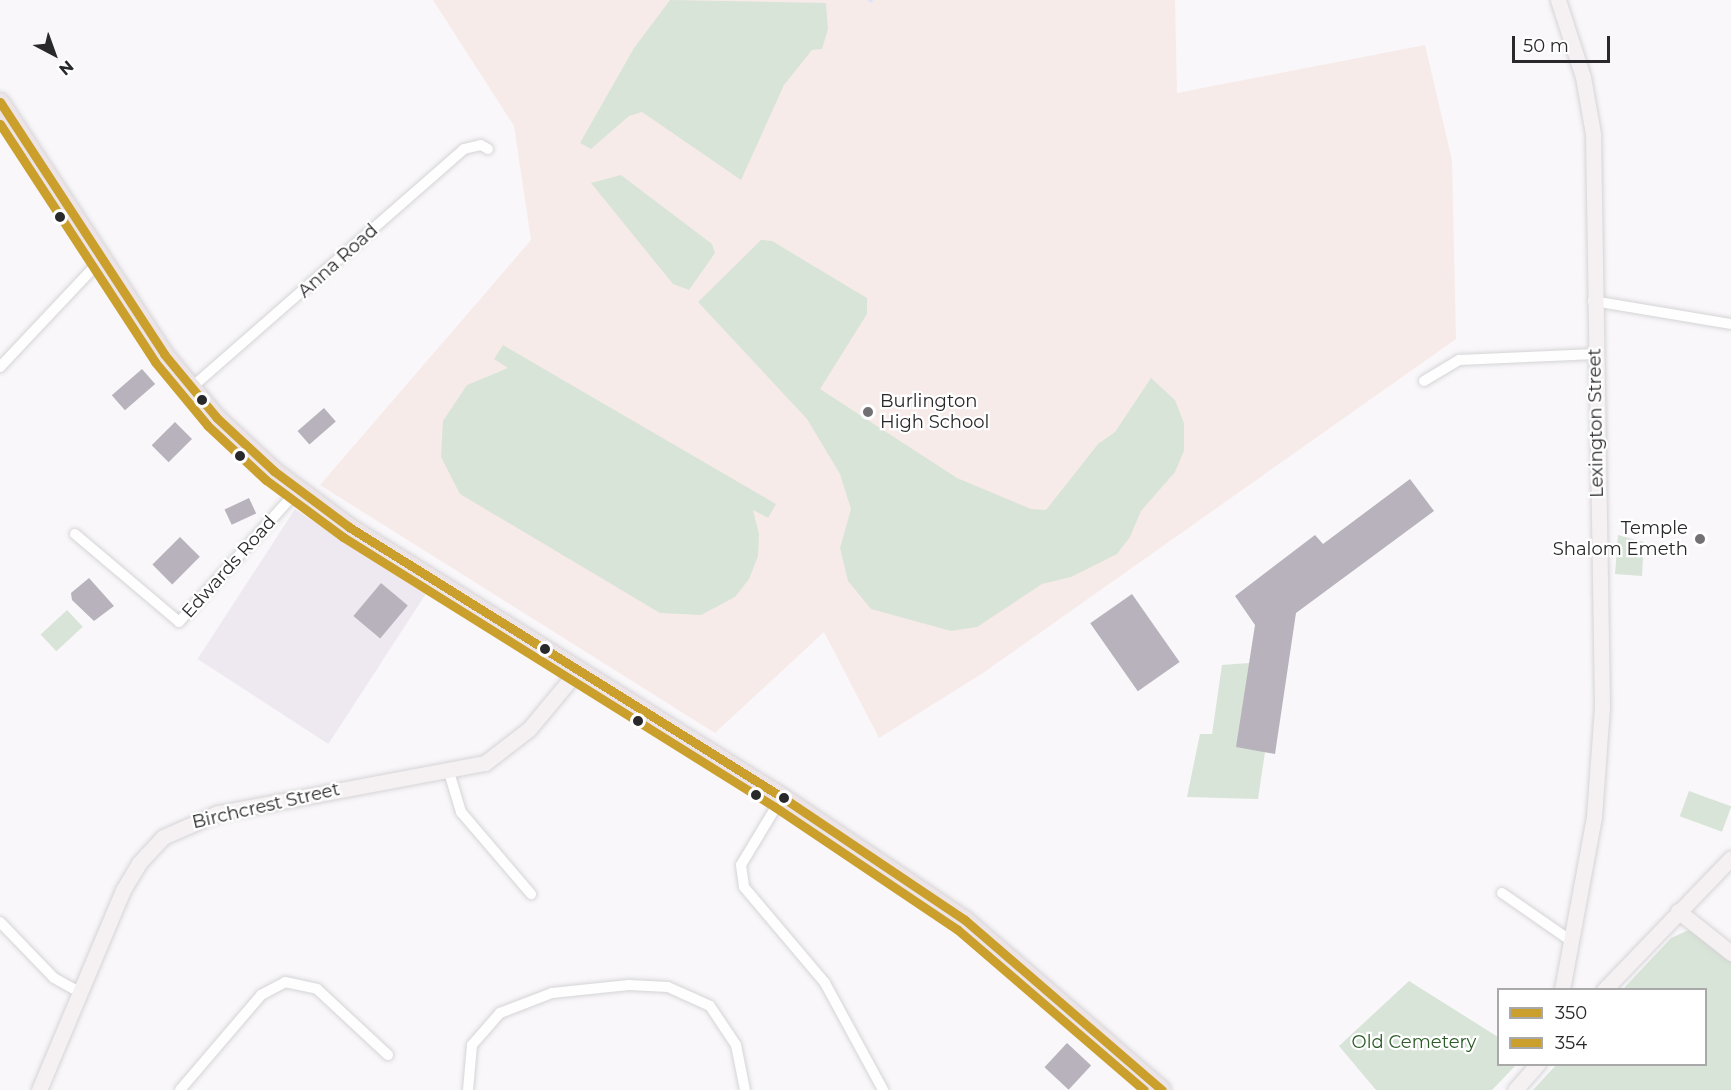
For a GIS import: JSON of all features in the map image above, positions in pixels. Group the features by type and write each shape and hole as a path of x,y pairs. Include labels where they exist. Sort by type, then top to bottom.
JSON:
{"main road":[{"path":"0,102 100,261 190,388 297,491 782,797 965,920 1162,1090"}],"street":[{"name":"Lexington Street","path":"1558,0 1582,76 1593,134 1593,301 1601,742 1594,817 1562,988"},
{"name":"Anna Road","path":"190,388 464,149 481,145 488,149"},
{"path":"0,367 100,261"},
{"path":"1593,301 1731,324"},
{"path":"1424,381 1460,360 1595,354"},
{"name":"Edwards Road","path":"75,534 179,622 297,491"},
{"name":"Birchcrest Street","path":"39,1090 77,991 129,879 168,833 204,818 258,804 449,772 485,763 509,748 579,669"},
{"path":"449,772 461,812 531,894"},
{"path":"782,797 741,865 744,887 825,983 883,1090"},
{"path":"1606,988 1731,858"},
{"path":"1502,893 1571,941"},
{"path":"1678,911 1731,953"},
{"path":"0,922 54,978 77,991"},
{"name":"Lexington Street","path":"1569,957 1573,988"},
{"path":"180,1090 261,995 285,982 317,989 388,1055"},
{"path":"468,1090 472,1045 500,1013 552,993 629,985 669,987 710,1006 736,1045 745,1090"},
{"path":"1515,1090 1537,1066"}],"shaded area":[{"name":"Burlington High School","path":"433,0 1175,0 1177,93 1425,45 1452,160 1456,339 983,673 879,738 824,632 715,733 320,485 531,240 514,126"},
{"path":"295,509 426,594 328,744 198,659"}],"green space":[{"path":"670,0 826,3 828,29 822,49 812,50 784,85 741,180 642,112 629,116 591,149 580,143 634,48"},
{"path":"621,175 712,244 715,253 689,290 673,284 591,183"},
{"path":"761,240 772,241 867,298 867,314 820,389 957,478 1031,509 1046,510 1098,444 1115,432 1151,378 1175,400 1184,423 1184,451 1175,472 1141,511 1130,537 1117,554 1071,577 1042,584 977,627 951,631 871,609 848,581 840,548 851,509 840,474 807,419 698,302"},
{"path":"503,345 776,504 768,518 753,510 759,534 758,556 749,579 735,597 701,615 660,613 460,494 441,457 443,421 467,385 508,368 494,359"},
{"path":"1618,535 1644,542 1642,576 1615,574"},
{"path":"67,610 83,627 56,651 41,635"},
{"path":"1249,663 1265,752 1258,799 1187,797 1200,734 1212,734 1222,665"},
{"path":"1689,791 1731,806 1722,832 1680,816"},
{"path":"1689,930 1731,959 1731,1090 1533,1090 1555,1066 1707,1066 1707,988 1624,988 1671,938"},
{"name":"Old Cemetery","path":"1409,981 1497,1036 1497,1066 1515,1066 1492,1090 1376,1090 1339,1046"}],"building":[{"path":"142,369 155,384 125,410 112,395"},
{"path":"324,408 336,422 309,445 298,431"},
{"path":"175,422 192,439 169,462 152,445"},
{"path":"1410,479 1434,511 1296,613 1275,754 1236,747 1255,625 1235,596 1315,535 1323,544"},
{"path":"249,498 256,513 232,525 225,509"},
{"path":"180,537 200,557 172,584 152,565"},
{"path":"89,578 114,606 94,621 72,600 71,593"},
{"path":"381,583 408,605 380,638 353,616"},
{"path":"1132,594 1180,662 1138,691 1090,623"},
{"path":"1067,1043 1091,1066 1069,1090 1044,1067"}],"transit line":[{"name":"350","path":"0,102 164,354 217,418 274,471 349,527 782,797 965,920 1162,1090"},
{"name":"354","path":"0,124 155,362 208,426 266,480 343,537 775,807 958,930 1144,1090"}],"place":[{"name":"Burlington High School","path":"868,412"},
{"name":"Temple Shalom Emeth","path":"1700,539"}]}
